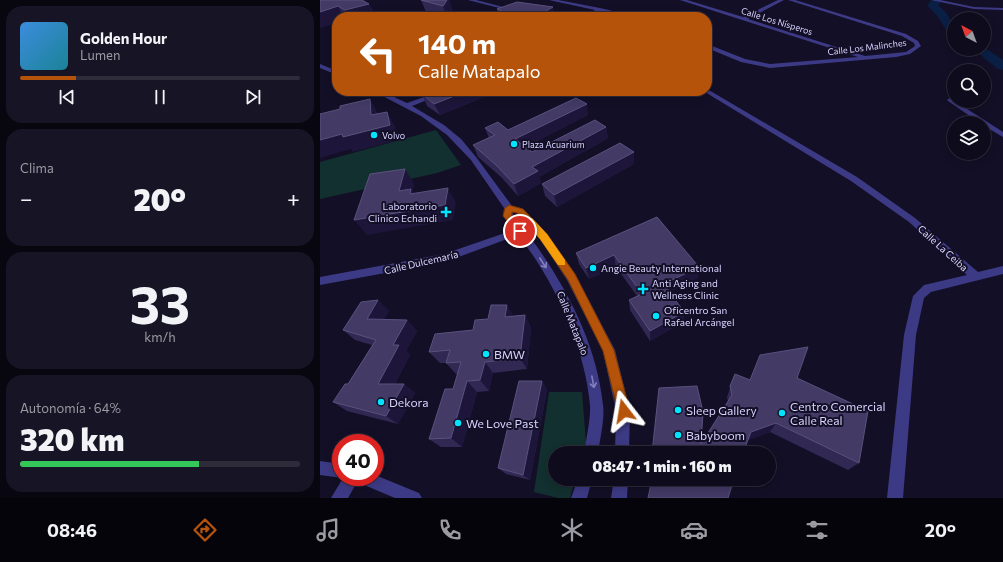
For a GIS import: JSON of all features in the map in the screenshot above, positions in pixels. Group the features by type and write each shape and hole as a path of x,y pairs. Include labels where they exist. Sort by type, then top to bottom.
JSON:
{"street":[{"path":"470,0 520,12"},
{"path":"551,0 564,1 614,12"},
{"name":"Calle Los Nísperos","path":"682,0 867,57"},
{"path":"744,19 782,0"},
{"name":"Calle Los Malinches","path":"712,48 743,61 770,66 908,53 918,46 916,42 904,35 790,0"},
{"path":"934,0 985,9 1003,9"},
{"path":"595,12 600,9"},
{"path":"320,66 332,71"},
{"name":"Calle La Ceiba","path":"712,94 854,179 912,220 976,277"},
{"name":"Calle Matapalo","path":"387,96 408,105 450,133 465,149 509,208 520,211 543,236 571,277 608,350 624,411 622,446"},
{"path":"408,105 432,96"},
{"path":"962,108 1003,135"},
{"name":"Calle Matapalo","path":"509,208 508,216 530,243 556,283 587,354 597,406 592,446"},
{"name":"Calle Dulcemaría","path":"320,281 359,276 445,258 520,231"},
{"path":"976,277 1003,270"},
{"name":"Calle La Ceiba","path":"894,498 910,335 919,296 928,288 976,277"},
{"path":"320,468 332,470"},
{"path":"339,498 346,486"},
{"path":"384,486 414,498"},
{"path":"579,498 583,486"},
{"path":"619,498 621,486"}],"green space":[{"path":"436,130 461,165 437,173 320,199 320,162"},
{"path":"549,392 582,392 586,442 585,446 548,446 548,486 573,486 570,498 558,498 534,492"}],"building":[{"path":"320,0 362,0 369,4 345,10 338,6 320,12"},
{"path":"421,0 447,0 443,6"},
{"path":"517,2 553,7 544,12 503,12 497,9"},
{"path":"424,96 454,96 434,104"},
{"path":"576,98 587,104 515,139 532,152 595,120 606,127 532,167 538,171 514,184 496,165 473,145 495,135 485,128 498,122 508,130"},
{"path":"370,99 371,115 387,112 390,125 343,137 342,134 320,140 320,114 340,109 340,106"},
{"path":"620,143 634,152 554,195 542,184"},
{"path":"405,169 399,191 411,189 410,194 448,188 445,205 354,220 370,174"},
{"path":"657,217 699,267 664,284 684,312 650,331 629,300 642,294 614,255 586,268 576,253"},
{"path":"378,300 367,319 407,320 393,345 399,345 378,384 404,384 386,416 333,402 345,384 348,384 376,340 343,330 361,302"},
{"path":"491,305 507,305 505,317 525,315 520,358 485,362 480,380 467,381 451,438 429,439 445,389 453,389 461,362 446,363 450,350 429,352 435,334 473,330 475,320 488,319"},
{"path":"808,347 797,378 868,411 859,463 776,423 751,432 746,446 653,446 659,388 697,386 703,412 701,444 732,395 730,386 735,374 750,380 760,355"},
{"path":"519,381 542,381 523,475 498,468"},
{"path":"651,486 732,486 728,498 648,498"}],"waterway":[{"path":"938,0 932,5 943,16 947,23"},
{"path":"989,56 1003,66"}],"slow traffic":[{"path":"529,221 543,236 561,263"}],"place":[{"name":"Volvo","path":"374,135"},
{"name":"Plaza Acuarium","path":"514,144"},
{"name":"Laboratorio Clinico Echandi","path":"446,212"},
{"name":"Angie Beauty International","path":"593,268"},
{"name":"Anti Aging and Wellness Clinic","path":"643,289"},
{"name":"Oficentro San Rafael Arcángel","path":"656,316"},
{"name":"BMW","path":"486,354"},
{"name":"Dekora","path":"381,402"},
{"name":"Sleep Gallery","path":"678,410"},
{"name":"Centro Comercial Calle Real","path":"782,413"},
{"name":"We Love Past","path":"458,423"},
{"name":"Babyboom","path":"678,435"}],"route":[{"path":"520,231 508,216 509,208 520,211 543,236 571,277 608,350 624,411"}]}
